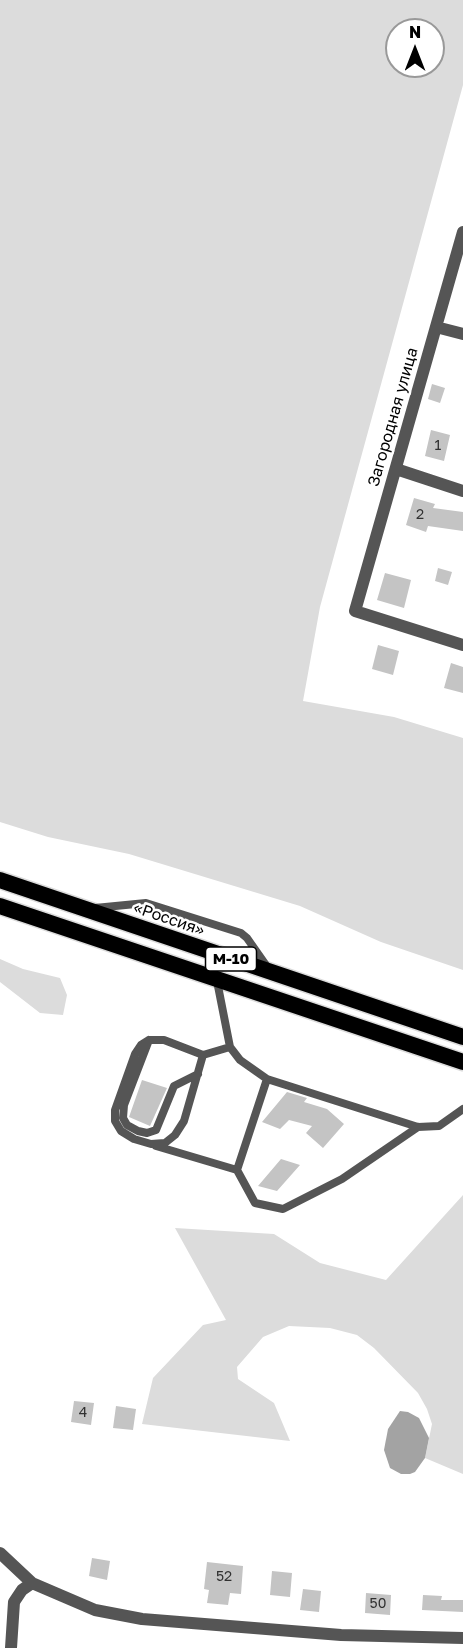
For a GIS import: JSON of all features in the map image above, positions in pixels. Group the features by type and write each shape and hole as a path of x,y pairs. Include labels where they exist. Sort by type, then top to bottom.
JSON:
{"highway":[{"name":"«Россия»","path":"0,880 463,1037"},
{"name":"М-10","path":"0,906 463,1062"}],"street":[{"name":"Загородная улица","path":"463,232 355,611 463,645"},
{"path":"436,327 463,334"},
{"path":"396,469 463,491"},
{"path":"0,1553 32,1583 95,1610 141,1619 341,1635 463,1638"},
{"path":"11,1648 14,1602 22,1590 32,1583"}],"lane":[{"path":"87,909 146,903 241,933 247,938 270,972"},
{"path":"217,979 230,1047 240,1060 267,1079 418,1127 439,1126 463,1109"},
{"path":"230,1047 203,1055 164,1040 149,1040 141,1045 135,1054 115,1110 115,1121 121,1131 134,1139 237,1170 255,1203 283,1209 342,1179 418,1127"},
{"path":"149,1040 124,1104 123,1118 127,1125 147,1133 156,1130 174,1086 198,1074"},
{"path":"151,1144 165,1143 175,1135 184,1121 203,1055"},
{"path":"237,1170 267,1079"}],"shaded area":[{"path":"0,0 463,0 463,85 320,607 303,701 394,717 463,738 463,970 381,942 300,906 129,854 48,837 0,822"},
{"path":"0,959 23,969 60,978 67,995 63,1015 40,1013 0,982"},
{"path":"463,1195 463,1474 425,1458 432,1424 418,1393 374,1348 357,1335 330,1328 289,1326 263,1337 237,1367 238,1379 274,1403 290,1441 142,1424 153,1378 203,1325 226,1320 175,1228 274,1234 320,1263 386,1280"},
{"path":"400,1411 408,1412 419,1418 429,1438 425,1458 415,1472 410,1474 401,1474 390,1468 384,1450 388,1429"}],"building":[{"path":"432,384 445,388 440,403 428,399"},
{"path":"431,430 450,435 444,461 425,456"},
{"path":"414,498 435,504 433,508 463,512 463,531 428,526 426,532 406,525"},
{"path":"438,568 452,572 448,585 435,581"},
{"path":"385,573 411,580 404,608 377,600"},
{"path":"378,645 399,651 393,675 372,669"},
{"path":"451,663 463,667 463,693 444,688"},
{"path":"142,1080 167,1088 150,1126 129,1117"},
{"path":"287,1092 307,1098 304,1102 327,1109 344,1124 323,1148 306,1133 312,1126 289,1120 280,1129 262,1122"},
{"path":"281,1159 300,1165 277,1191 258,1186"},
{"path":"74,1401 94,1403 91,1425 71,1422"},
{"path":"116,1406 136,1409 133,1430 113,1428"},
{"path":"92,1558 110,1561 107,1580 89,1576"},
{"path":"207,1562 243,1566 241,1594 230,1593 228,1605 207,1603 209,1590 204,1589"},
{"path":"272,1571 292,1573 290,1597 270,1595"},
{"path":"303,1589 321,1591 319,1612 300,1610"},
{"path":"366,1593 391,1595 390,1615 365,1613"},
{"path":"423,1595 442,1596 441,1600 463,1600 463,1612 422,1610"}]}
